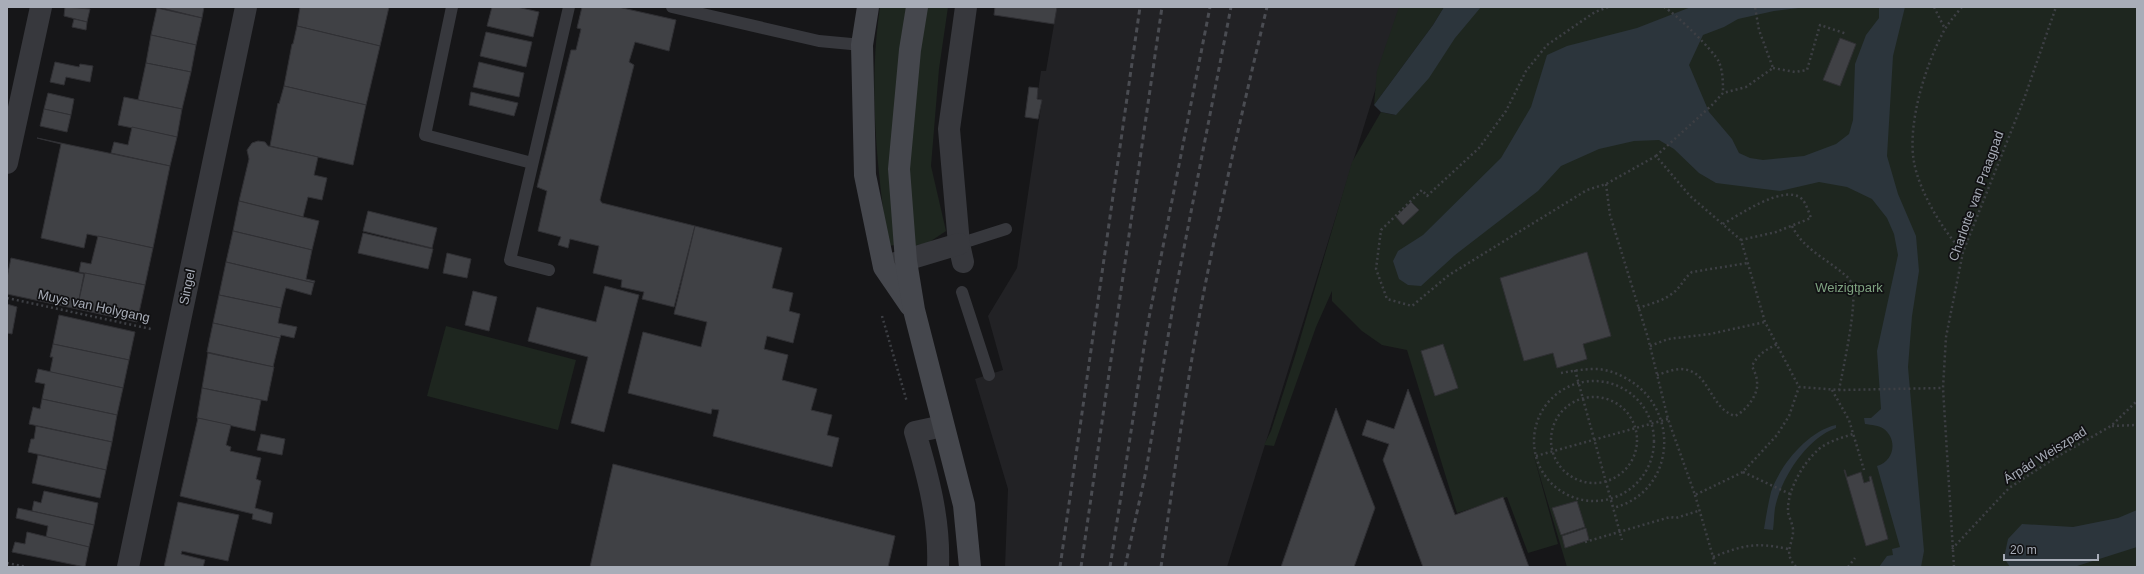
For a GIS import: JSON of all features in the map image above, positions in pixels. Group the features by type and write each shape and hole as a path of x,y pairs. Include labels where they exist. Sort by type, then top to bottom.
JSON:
{"main road":[{"path":"868,7 862,45 865,175 884,266 914,310"},
{"path":"917,7 910,50 899,169 906,261 914,310 964,505 970,567"}],"street":[{"path":"7,163 41,7"},
{"name":"Singel","path":"128,567 246,7"},
{"path":"884,266 906,261 961,253 949,129 966,7"},
{"path":"938,567 939,547 931,489 915,432 943,426"}],"lane":[{"path":"452,7 425,135 532,163"},
{"path":"549,270 510,260 569,7"},
{"path":"672,7 819,41 862,45"},
{"path":"961,253 1006,229"},
{"path":"962,292 989,375"}],"path":[{"path":"1608,7 1595,12 1547,45 1526,71 1506,111 1479,148 1427,196 1422,190 1381,230 1376,268 1387,299 1412,306 1450,275 1587,190 1606,184 1656,156 1712,105 1723,93 1746,87 1773,68 1794,72 1806,70 1820,25 1847,34"},
{"path":"1664,7 1668,9 1707,46 1718,60 1723,78 1723,93"},
{"path":"1755,7 1759,30 1773,68"},
{"path":"1934,7 1945,29"},
{"path":"1962,7 1945,29 1921,86 1913,141 1914,162 1928,198 1950,238 1963,252"},
{"name":"Charlotte van Praagpad","path":"1954,567 1943,388 1946,337 1963,252 2024,99 2056,7"},
{"path":"1656,156 1690,196 1741,240 1765,322 1799,387 1789,416 1777,435 1743,472 1695,495"},
{"path":"1606,184 1610,215 1650,346 1668,419 1695,495 1698,511 1716,567"},
{"path":"1723,224 1770,199 1781,195 1795,195 1803,199 1811,218 1776,232 1741,240"},
{"path":"1792,226 1796,234 1810,250 1847,276 1852,285 1853,306 1839,390"},
{"path":"1638,308 1654,304 1674,293 1686,277 1692,272 1748,263"},
{"name":"Muys van Holygang","path":"7,298 177,335"},
{"path":"882,316 915,432"},
{"path":"1650,346 1668,340 1710,334 1765,322"},
{"path":"1657,375 1680,369 1691,371 1702,378 1726,413 1735,416 1743,412 1754,394 1758,383 1752,366 1756,358 1762,352 1777,344"},
{"path":"1561,373 1575,370 1595,369 1623,376 1642,389 1650,397 1662,421 1665,435 1665,451 1655,476 1645,490 1633,501 1613,508"},
{"path":"1575,370 1622,540"},
{"path":"1594,380 1609,382 1623,388 1636,397 1646,409 1652,423 1654,442 1651,461 1642,478 1628,491 1610,499 1584,500 1571,496 1549,480 1541,469 1536,456 1534,438 1538,419 1548,403 1561,390 1578,383 1594,380"},
{"path":"1799,387 1831,390 1943,388"},
{"path":"1831,390 1849,420 1864,470"},
{"path":"1597,397 1614,402 1628,413 1636,428 1636,451 1632,461 1625,470 1605,482 1586,483 1573,478 1561,469 1552,452 1551,433 1558,416 1572,403 1582,398 1597,397"},
{"name":"Árpád Weiszpad","path":"1952,549 2009,488 2055,458 2111,426 2137,401"},
{"path":"1536,456 1668,419"},
{"path":"2111,426 2137,426"},
{"path":"1796,567 1792,562 1788,549 1793,532 1788,511 1790,494 1802,469 1819,449 1835,440 1853,434"},
{"path":"1743,472 1790,494"},
{"path":"1585,542 1670,517 1676,518 1698,511"},
{"path":"1713,557 1738,548 1755,544 1788,549"},
{"path":"1848,567 1855,558"},
{"path":"7,563 27,567"}],"shaded area":[{"path":"1057,7 1401,7 1227,567 1005,567 1008,489 975,379 1003,370 988,316 1017,268 1042,100 1037,98 1041,71 1046,71"},
{"path":"1444,7 1481,7 1455,38 1429,78 1396,115 1381,112 1374,105 1433,25"},
{"path":"1691,7 1807,7 1774,11 1738,19 1724,27 1703,35 1689,65 1709,112 1732,139 1739,153 1750,158 1763,160 1804,156 1836,144 1849,134 1853,120 1855,64 1866,35 1879,18 1879,7 1905,7 1893,56 1887,156 1898,194 1916,236 1919,271 1912,316 1908,367 1924,551 1921,567 1879,567 1887,556 1893,555 1892,549 1900,547 1877,466 1887,460 1892,450 1892,444 1891,439 1884,429 1865,424 1864,418 1871,418 1881,409 1877,351 1898,255 1894,234 1887,218 1872,199 1847,187 1819,182 1780,191 1716,183 1699,173 1674,149 1659,140 1634,141 1599,149 1561,166 1538,191 1455,255 1421,286 1408,285 1399,279 1393,261 1398,251 1423,235 1501,158 1531,107 1547,55 1567,46 1637,28"},
{"path":"1836,425 1836,428 1815,440 1797,460 1789,472 1778,496 1775,508 1773,530 1764,529 1771,492 1781,471 1796,451 1815,434"},
{"path":"2137,510 2137,547 2074,567 2010,567 2004,558 2008,539 2022,524 2073,527 2118,518"}],"green space":[{"path":"880,7 907,7 895,245 888,246 880,187 875,127 874,97 876,37"},
{"path":"924,7 948,7 939,69 931,166 946,231 928,243 912,246 906,176"},
{"path":"1399,7 1444,7 1433,25 1374,105 1377,71"},
{"name":"Weizigtpark","path":"1455,7 2137,7 2137,567 1567,567 1533,453 1558,544 1528,553 1507,497 1457,513 1407,350 1382,345 1362,331 1332,301 1332,291 1316,327 1274,446 1264,445 1271,431 1296,353 1352,162 1381,112 1395,115"},
{"path":"446,326 576,360 558,430 427,396"}],"building":[{"path":"65,7 90,9 87,22 64,16"},
{"path":"158,7 204,7 202,18"},
{"path":"300,7 389,7 380,46 297,26"},
{"path":"492,7 517,7 539,12 533,37 487,26"},
{"path":"582,7 618,7 676,20 669,51 635,42 629,62 634,65 600,200 602,203 695,226 674,307 642,299 644,292 621,287 622,280 593,273 599,246 570,239 568,248 558,245 561,237 538,231 547,191 537,187 571,50 576,50 581,29 577,28"},
{"path":"995,7 1057,7 1054,24 994,15"},
{"path":"157,8 202,18 196,45 151,35"},
{"path":"74,19 87,22 86,30 72,27"},
{"path":"297,26 380,46 366,105 284,86"},
{"path":"486,32 532,42 526,67 480,56"},
{"path":"151,35 196,45 191,72 146,63"},
{"path":"1840,38 1856,44 1840,86 1823,80"},
{"path":"55,62 79,67 80,64 93,66 90,82 66,77 64,85 50,82"},
{"path":"479,62 524,73 519,97 473,87"},
{"path":"146,63 191,72 182,109 138,100"},
{"path":"284,86 366,105 353,165 270,146 278,103 279,104"},
{"path":"1029,87 1038,88 1037,99 1042,100 1038,119 1025,117"},
{"path":"471,92 518,103 514,116 469,105"},
{"path":"48,93 74,99 71,115 44,109"},
{"path":"124,97 182,109 177,137 118,125"},
{"path":"44,109 71,115 67,132 40,126"},
{"path":"132,127 177,137 170,166 111,153 114,142 128,145"},
{"path":"37,138 170,166 153,248 87,234 84,248 41,238 61,144"},
{"path":"258,141 265,142 268,146 318,157 314,175 327,178 322,200 308,197 303,217 239,201 249,159 247,150 252,143"},
{"path":"239,201 319,221 312,250 233,231"},
{"path":"1411,202 1419,210 1403,225 1396,217"},
{"path":"368,211 437,228 432,248 363,231"},
{"path":"695,226 782,248 772,288 793,293 789,311 800,314 793,343 767,336 764,349 788,355 782,380 817,389 811,410 832,415 827,435 839,438 832,467 713,436 719,410 712,409 711,414 628,393 643,332 701,347 707,322 674,314"},
{"path":"233,231 312,250 306,279 315,281 314,283 226,262"},
{"path":"363,233 433,249 428,269 358,253"},
{"path":"98,236 153,248 145,285 79,272 81,262 91,264"},
{"path":"1587,252 1611,336 1583,344 1587,359 1557,368 1553,353 1524,361 1500,278"},
{"path":"447,253 471,259 467,278 443,273"},
{"path":"11,258 84,274 77,309 7,294 7,278"},
{"path":"226,262 314,283 311,295 286,288 281,308 219,295"},
{"path":"85,273 145,285 137,322 77,309"},
{"path":"605,286 639,295 604,432 571,423 588,357 528,341 537,307 596,322"},
{"path":"473,291 497,297 489,331 465,325"},
{"path":"219,295 281,308 278,323 297,327 294,338 281,335 280,338 213,323"},
{"path":"7,304 17,307 12,334 7,333"},
{"path":"59,315 135,332 129,360 53,344"},
{"path":"213,323 280,338 273,367 207,352"},
{"path":"53,344 129,360 123,388 50,372 53,357 50,357"},
{"path":"1443,344 1458,388 1435,396 1421,351"},
{"path":"208,353 274,367 267,401 202,388"},
{"path":"38,369 123,388 117,415 42,399 45,384 35,382"},
{"path":"202,388 261,400 255,431 197,418"},
{"path":"1408,389 1455,515 1503,497 1529,567 1423,567 1383,460 1389,444 1362,435 1367,420 1394,429"},
{"path":"42,399 117,415 112,442 29,424 33,407 40,409"},
{"path":"1336,408 1375,508 1354,567 1281,567"},
{"path":"198,418 231,425 226,445 231,447 230,451 261,458 256,479 261,481 255,508 273,513 271,524 252,519 253,514 180,496"},
{"path":"36,426 112,442 106,470 28,452 31,439 34,439"},
{"path":"261,434 285,439 282,455 257,450"},
{"path":"38,455 106,470 100,498 32,483"},
{"path":"613,464 895,536 888,567 590,567"},
{"path":"1844,470 1847,477 1861,472 1864,483 1870,481 1869,477 1871,476 1888,539 1866,546"},
{"path":"44,491 98,503 94,525 32,511 34,501 41,503"},
{"path":"1577,501 1585,527 1561,535 1552,508"},
{"path":"178,502 239,515 228,561 182,551 181,554 205,560 203,567 164,567"},
{"path":"18,508 94,525 89,547 46,537 48,526 16,518"},
{"path":"1586,528 1589,540 1565,548 1562,536"},
{"path":"27,532 89,547 85,567 12,552 15,542 25,544"}],"railway":[{"path":"1060,567 1140,7"},
{"path":"1081,567 1162,7"},
{"path":"1110,567 1147,328 1210,7"},
{"path":"1125,567 1146,471 1175,294 1231,7"},
{"path":"1161,567 1186,397 1203,296 1267,7"}]}
